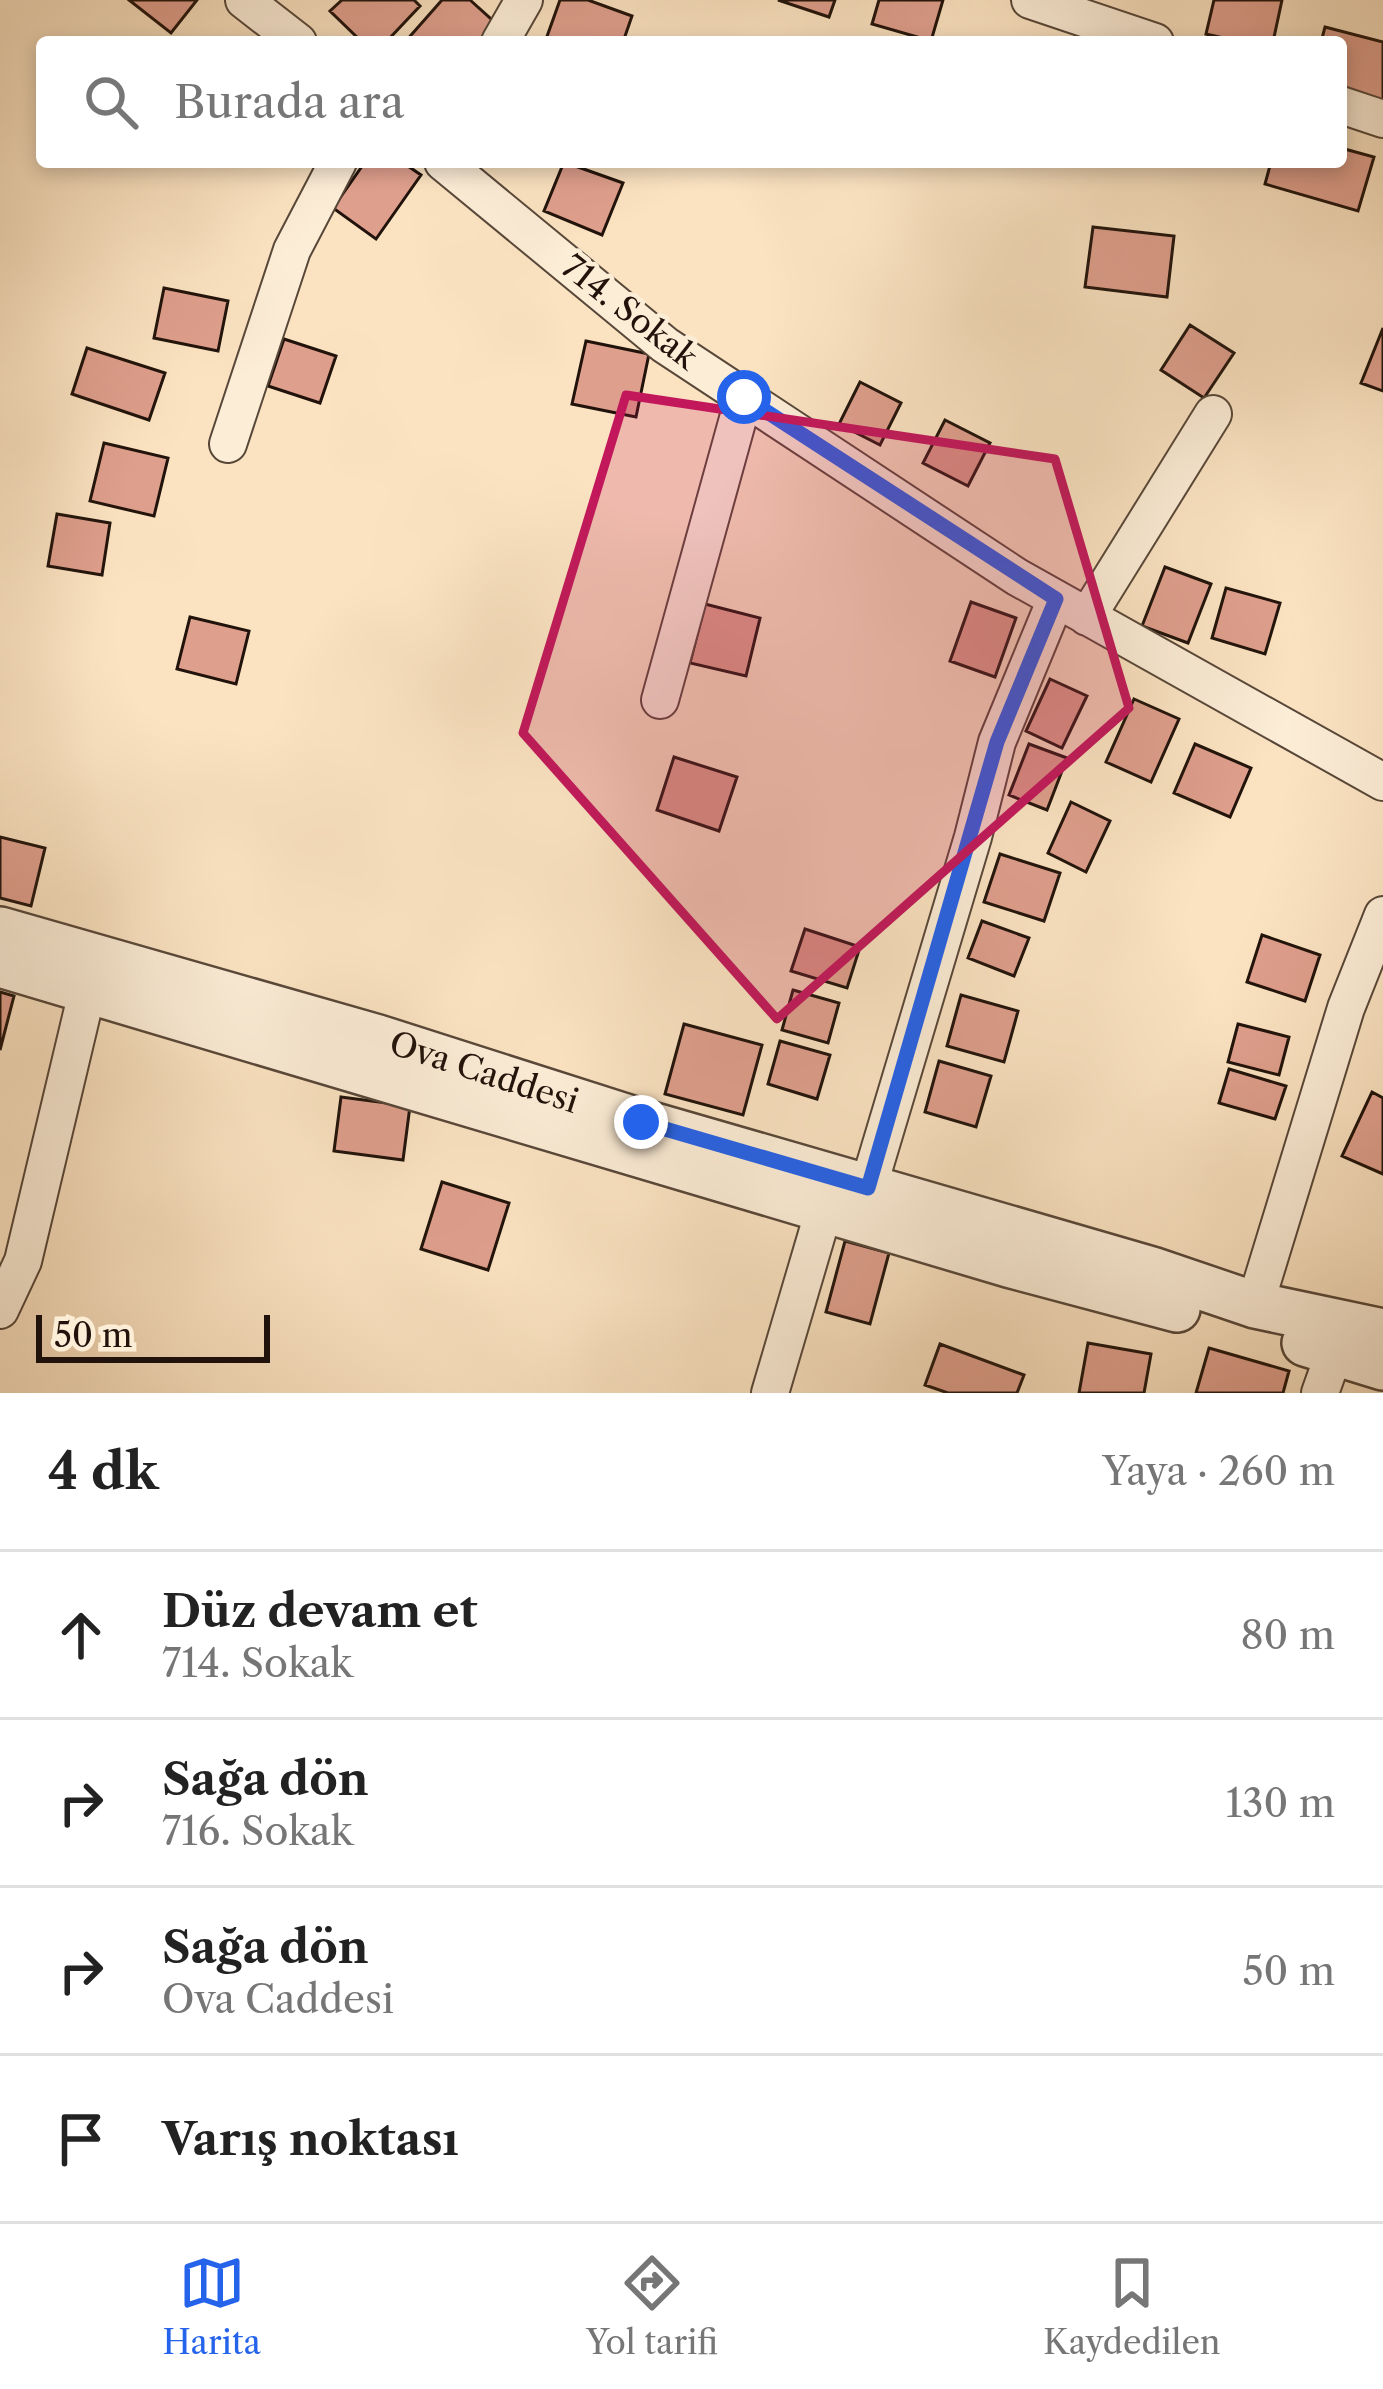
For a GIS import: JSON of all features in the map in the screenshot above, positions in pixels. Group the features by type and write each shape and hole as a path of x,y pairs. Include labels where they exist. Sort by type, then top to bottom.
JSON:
{"street":[{"path":"244,0 290,36"},
{"path":"503,36 524,0"},
{"path":"1030,0 1137,36"},
{"path":"1347,107 1383,119"},
{"path":"228,444 292,250 335,168"},
{"name":"714. Sokak","path":"450,168 665,345 1071,608 1383,782"},
{"path":"660,700 744,397"},
{"path":"868,1188 997,742 1071,608 1213,414"},
{"path":"1256,1305 1346,1007 1383,915"},
{"name":"Ova Caddesi","path":"0,930 92,974 824,1210 1383,1367"},
{"name":"Ova Caddesi","path":"0,964 92,974 868,1188 1256,1305 1383,1332"},
{"path":"0,1310 23,1261 92,974"},
{"path":"770,1393 824,1210"},
{"path":"1320,1393 1335,1351"}],"highlighted area":[{"path":"626,395 1055,459 1129,708 777,1019 523,733"}],"building":[{"path":"129,0 197,0 171,33"},
{"path":"342,0 414,0 420,6 392,36 356,36 330,11"},
{"path":"442,0 470,0 501,28 494,36 410,36"},
{"path":"560,0 588,0 632,16 625,36 547,36"},
{"path":"778,0 835,0 829,17"},
{"path":"879,0 943,0 932,36 914,36 872,24"},
{"path":"1214,0 1282,0 1274,36 1206,34"},
{"path":"1325,27 1383,42 1383,106 1347,97 1347,36 1323,36"},
{"path":"1347,150 1374,157 1358,211 1265,184 1269,168 1347,168"},
{"path":"361,168 411,168 421,175 376,239 333,208"},
{"path":"562,168 581,168 623,183 602,235 544,211"},
{"path":"1093,227 1174,236 1167,297 1085,287"},
{"path":"164,288 228,301 218,351 154,338"},
{"path":"1190,325 1234,353 1204,398 1161,370"},
{"path":"1383,328 1383,391 1361,383"},
{"path":"284,339 336,356 320,403 268,386"},
{"path":"586,341 649,354 636,417 572,404"},
{"path":"87,348 165,373 149,420 72,394"},
{"path":"860,382 901,403 880,445 839,424"},
{"path":"945,420 990,443 968,486 923,463"},
{"path":"104,443 168,458 154,516 90,501"},
{"path":"57,514 110,523 102,575 48,566"},
{"path":"1165,567 1211,584 1188,643 1142,626"},
{"path":"1226,588 1280,603 1265,654 1212,638"},
{"path":"971,602 1016,618 995,677 950,661"},
{"path":"705,604 760,618 746,676 690,663"},
{"path":"190,617 249,631 236,684 177,669"},
{"path":"1050,679 1087,696 1062,748 1026,731"},
{"path":"1134,699 1179,719 1151,782 1106,762"},
{"path":"1029,744 1067,758 1047,810 1009,795"},
{"path":"1195,744 1251,768 1230,817 1174,793"},
{"path":"674,757 737,777 719,831 657,810"},
{"path":"1071,802 1110,821 1086,872 1048,853"},
{"path":"0,837 45,848 31,906 0,898"},
{"path":"1000,854 1060,873 1044,921 984,902"},
{"path":"982,921 1029,938 1014,976 968,958"},
{"path":"805,929 860,947 847,988 791,971"},
{"path":"1262,935 1320,955 1305,1001 1247,982"},
{"path":"793,990 839,1003 828,1043 782,1030"},
{"path":"0,992 14,996 0,1050"},
{"path":"961,995 1018,1011 1004,1062 947,1046"},
{"path":"684,1024 762,1045 743,1115 665,1094"},
{"path":"1238,1024 1289,1037 1279,1075 1228,1062"},
{"path":"780,1041 830,1055 817,1099 768,1084"},
{"path":"939,1061 991,1076 976,1127 925,1112"},
{"path":"1229,1069 1286,1086 1275,1119 1219,1103"},
{"path":"1372,1092 1383,1098 1383,1174 1342,1156"},
{"path":"341,1097 410,1106 403,1160 334,1151"},
{"path":"442,1182 509,1203 488,1270 421,1249"},
{"path":"845,1241 889,1253 870,1324 826,1312"},
{"path":"1088,1343 1151,1354 1144,1393 1079,1393"},
{"path":"940,1344 1024,1375 1017,1393 948,1393 925,1385"},
{"path":"1209,1348 1289,1371 1283,1393 1196,1393"}],"route":[{"path":"641,1122 868,1188 997,742 1056,599 744,397"}]}
